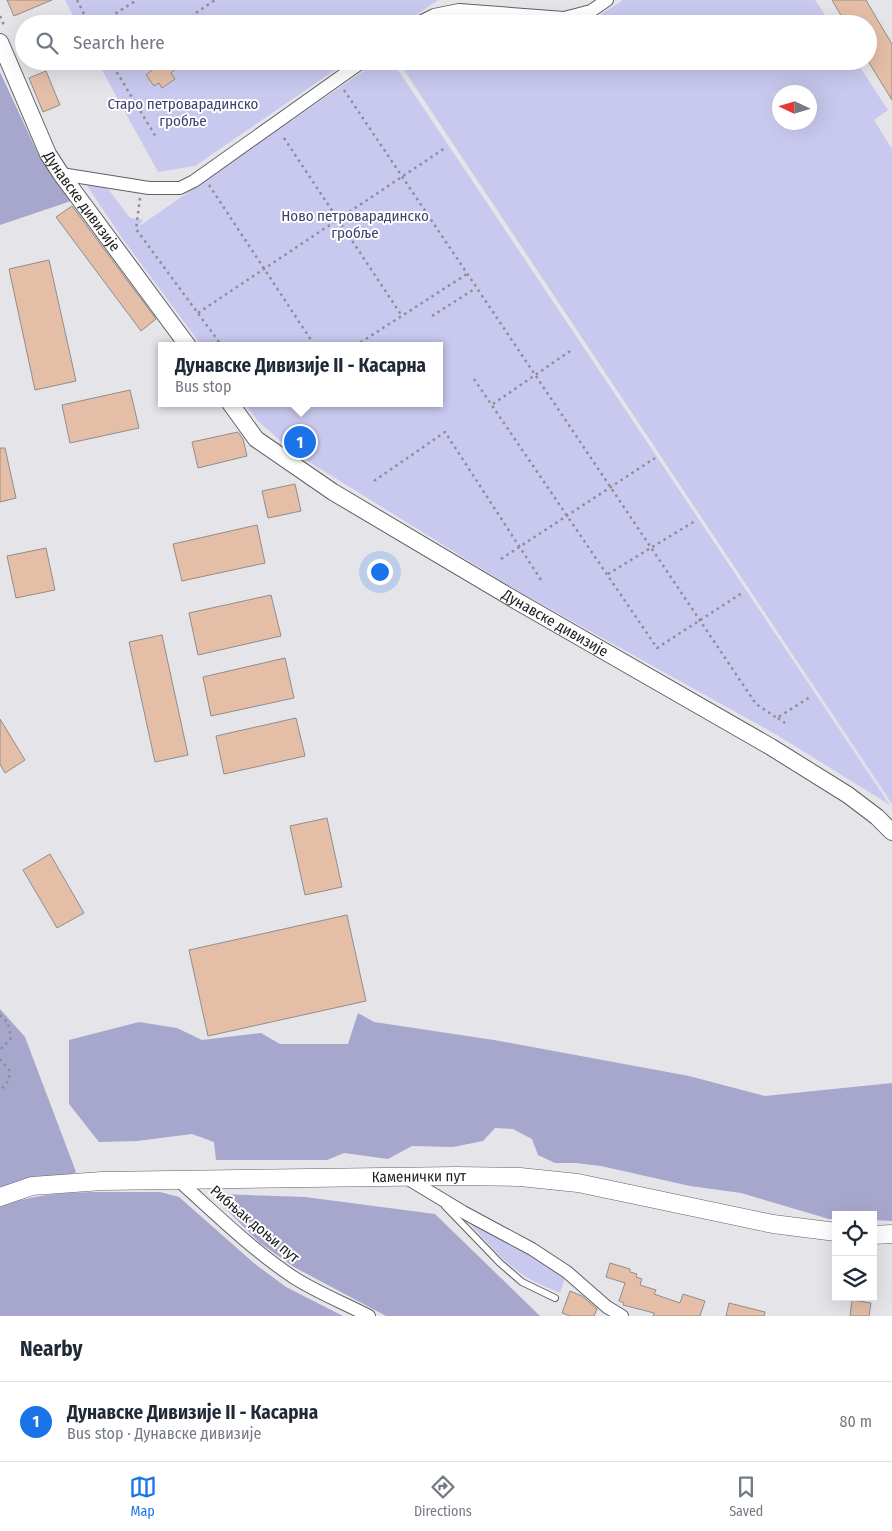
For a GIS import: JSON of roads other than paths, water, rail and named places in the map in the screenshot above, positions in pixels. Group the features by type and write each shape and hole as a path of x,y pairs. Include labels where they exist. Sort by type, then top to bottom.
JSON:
{"main road":[{"name":"Каменички пут","path":"0,1197 32,1186 63,1183 405,1177 520,1177 578,1183 773,1224 832,1231"},
{"path":"877,1235 892,1234"}],"street":[{"path":"576,15 591,11 607,0"},
{"path":"434,15 459,10 525,15"},
{"name":"Дунавске дивизије","path":"3,36 15,67"},
{"name":"Дунавске дивизије","path":"16,70 48,154 185,342"},
{"path":"61,174 142,187 180,188 194,181 350,70"},
{"name":"Дунавске дивизије","path":"233,407 256,439 334,492 515,600 771,747 848,795 877,817 892,832"},
{"path":"405,1177 435,1196 539,1254 567,1272 607,1307 622,1316"},
{"name":"Рибњак доњи пут","path":"178,1180 229,1228 266,1258 295,1278 369,1316"}],"lane":[{"path":"435,1196 500,1263 522,1282 555,1298"}],"place":[{"name":"Дунавске Дивизије II - Касарна","path":"300,442"}],"park label":[{"name":"Старо петроварадинско гробље","path":"183,112"},
{"name":"Ново петроварадинско гробље","path":"355,224"}]}
